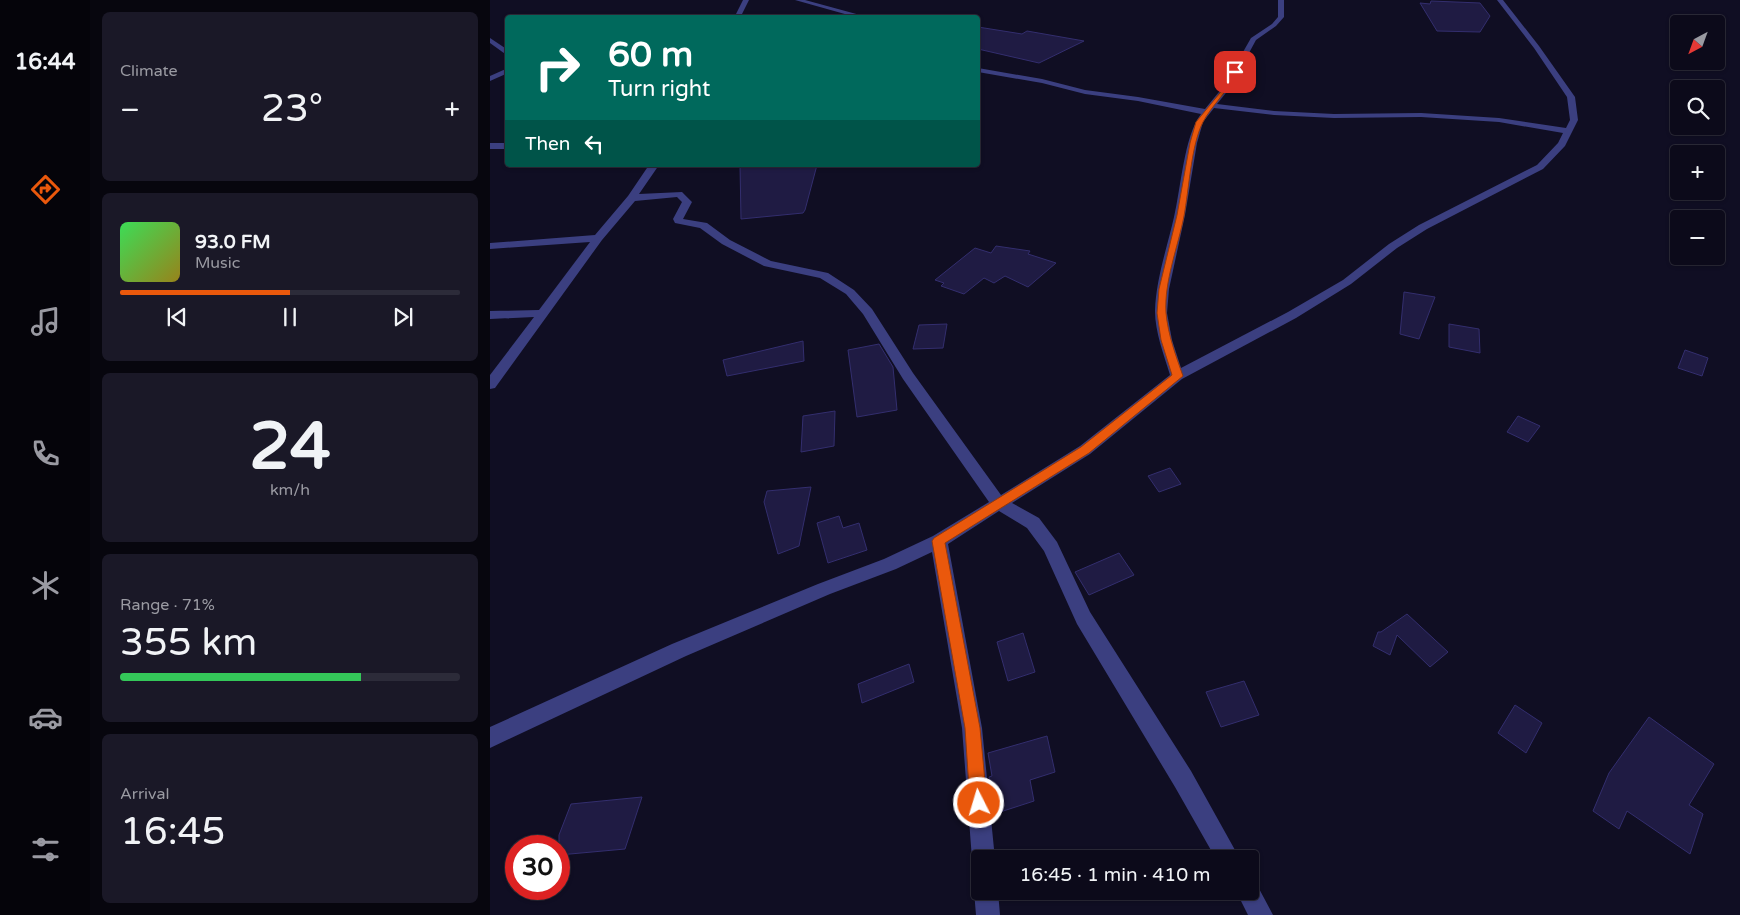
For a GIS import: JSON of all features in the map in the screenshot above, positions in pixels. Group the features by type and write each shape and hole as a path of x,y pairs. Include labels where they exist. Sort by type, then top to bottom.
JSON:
{"street":[{"path":"738,15 746,0"},
{"path":"798,0 856,15"},
{"path":"1178,376 1166,340 1162,313 1163,289 1180,215 1193,143 1200,122 1226,88 1253,39 1281,18 1281,0"},
{"path":"490,738 679,650 824,589 890,564 939,541 1085,450 1178,376 1292,316 1347,282 1393,246 1423,227 1540,167 1562,144 1574,120 1571,97 1537,47 1500,0"},
{"path":"490,40 505,51"},
{"path":"980,70 1042,81 1085,92 1209,109 1327,116 1421,115 1499,120 1568,132"},
{"path":"490,79 505,72"},
{"path":"490,146 505,146"},
{"path":"490,385 598,238 632,198 653,167"},
{"path":"632,198 679,194 687,202 678,219 679,222 703,225 726,242 768,264 824,275 850,292 868,312 908,376 999,504 1020,514 1033,523 1051,546 1083,618 1183,779 1224,850"},
{"path":"490,246 598,238"},
{"path":"490,315 544,313"},
{"path":"939,541 972,728 983,850"},
{"path":"987,900 988,915"},
{"path":"1253,900 1261,915"}],"building":[{"path":"1431,1 1480,3 1490,16 1480,32 1437,31 1420,3 1430,4"},
{"path":"980,27 1022,34 1027,31 1084,41 1039,63 980,49"},
{"path":"740,167 816,167 803,213 741,219"},
{"path":"996,246 1030,251 1028,254 1056,263 1028,287 1005,276 994,283 984,278 964,294 941,286 944,283 935,280 975,248 991,253"},
{"path":"1404,292 1435,297 1419,339 1400,334"},
{"path":"947,324 943,348 913,349 919,325"},
{"path":"1449,324 1479,329 1480,353 1449,347"},
{"path":"803,341 804,361 727,376 723,360"},
{"path":"879,344 893,367 897,410 857,417 848,350"},
{"path":"1685,350 1708,358 1702,376 1678,368"},
{"path":"835,411 834,446 801,452 803,416"},
{"path":"1518,416 1540,426 1528,442 1507,432"},
{"path":"1170,468 1181,484 1159,492 1148,476"},
{"path":"811,487 799,546 778,554 764,502 767,491"},
{"path":"839,516 843,528 859,523 867,550 828,563 817,523"},
{"path":"1119,553 1134,575 1089,595 1075,572"},
{"path":"1407,614 1448,652 1430,667 1397,635 1390,655 1373,646 1378,632 1381,632"},
{"path":"1023,633 1035,672 1008,681 997,642"},
{"path":"909,664 914,682 862,703 858,684"},
{"path":"1244,681 1259,715 1221,727 1206,692"},
{"path":"1515,705 1542,723 1526,753 1498,733"},
{"path":"1649,717 1714,764 1689,805 1703,814 1690,854 1627,811 1619,829 1593,811 1609,773"},
{"path":"1047,736 1055,772 1030,780 1034,801 994,814 989,777 992,776 988,753"},
{"path":"642,797 625,849 570,854 570,835 559,835 571,804"}],"route":[{"path":"979,803 972,728 939,541 1085,450 1178,376 1166,340 1162,313 1163,289 1180,215 1193,143 1200,122 1226,88 1235,72"}]}
